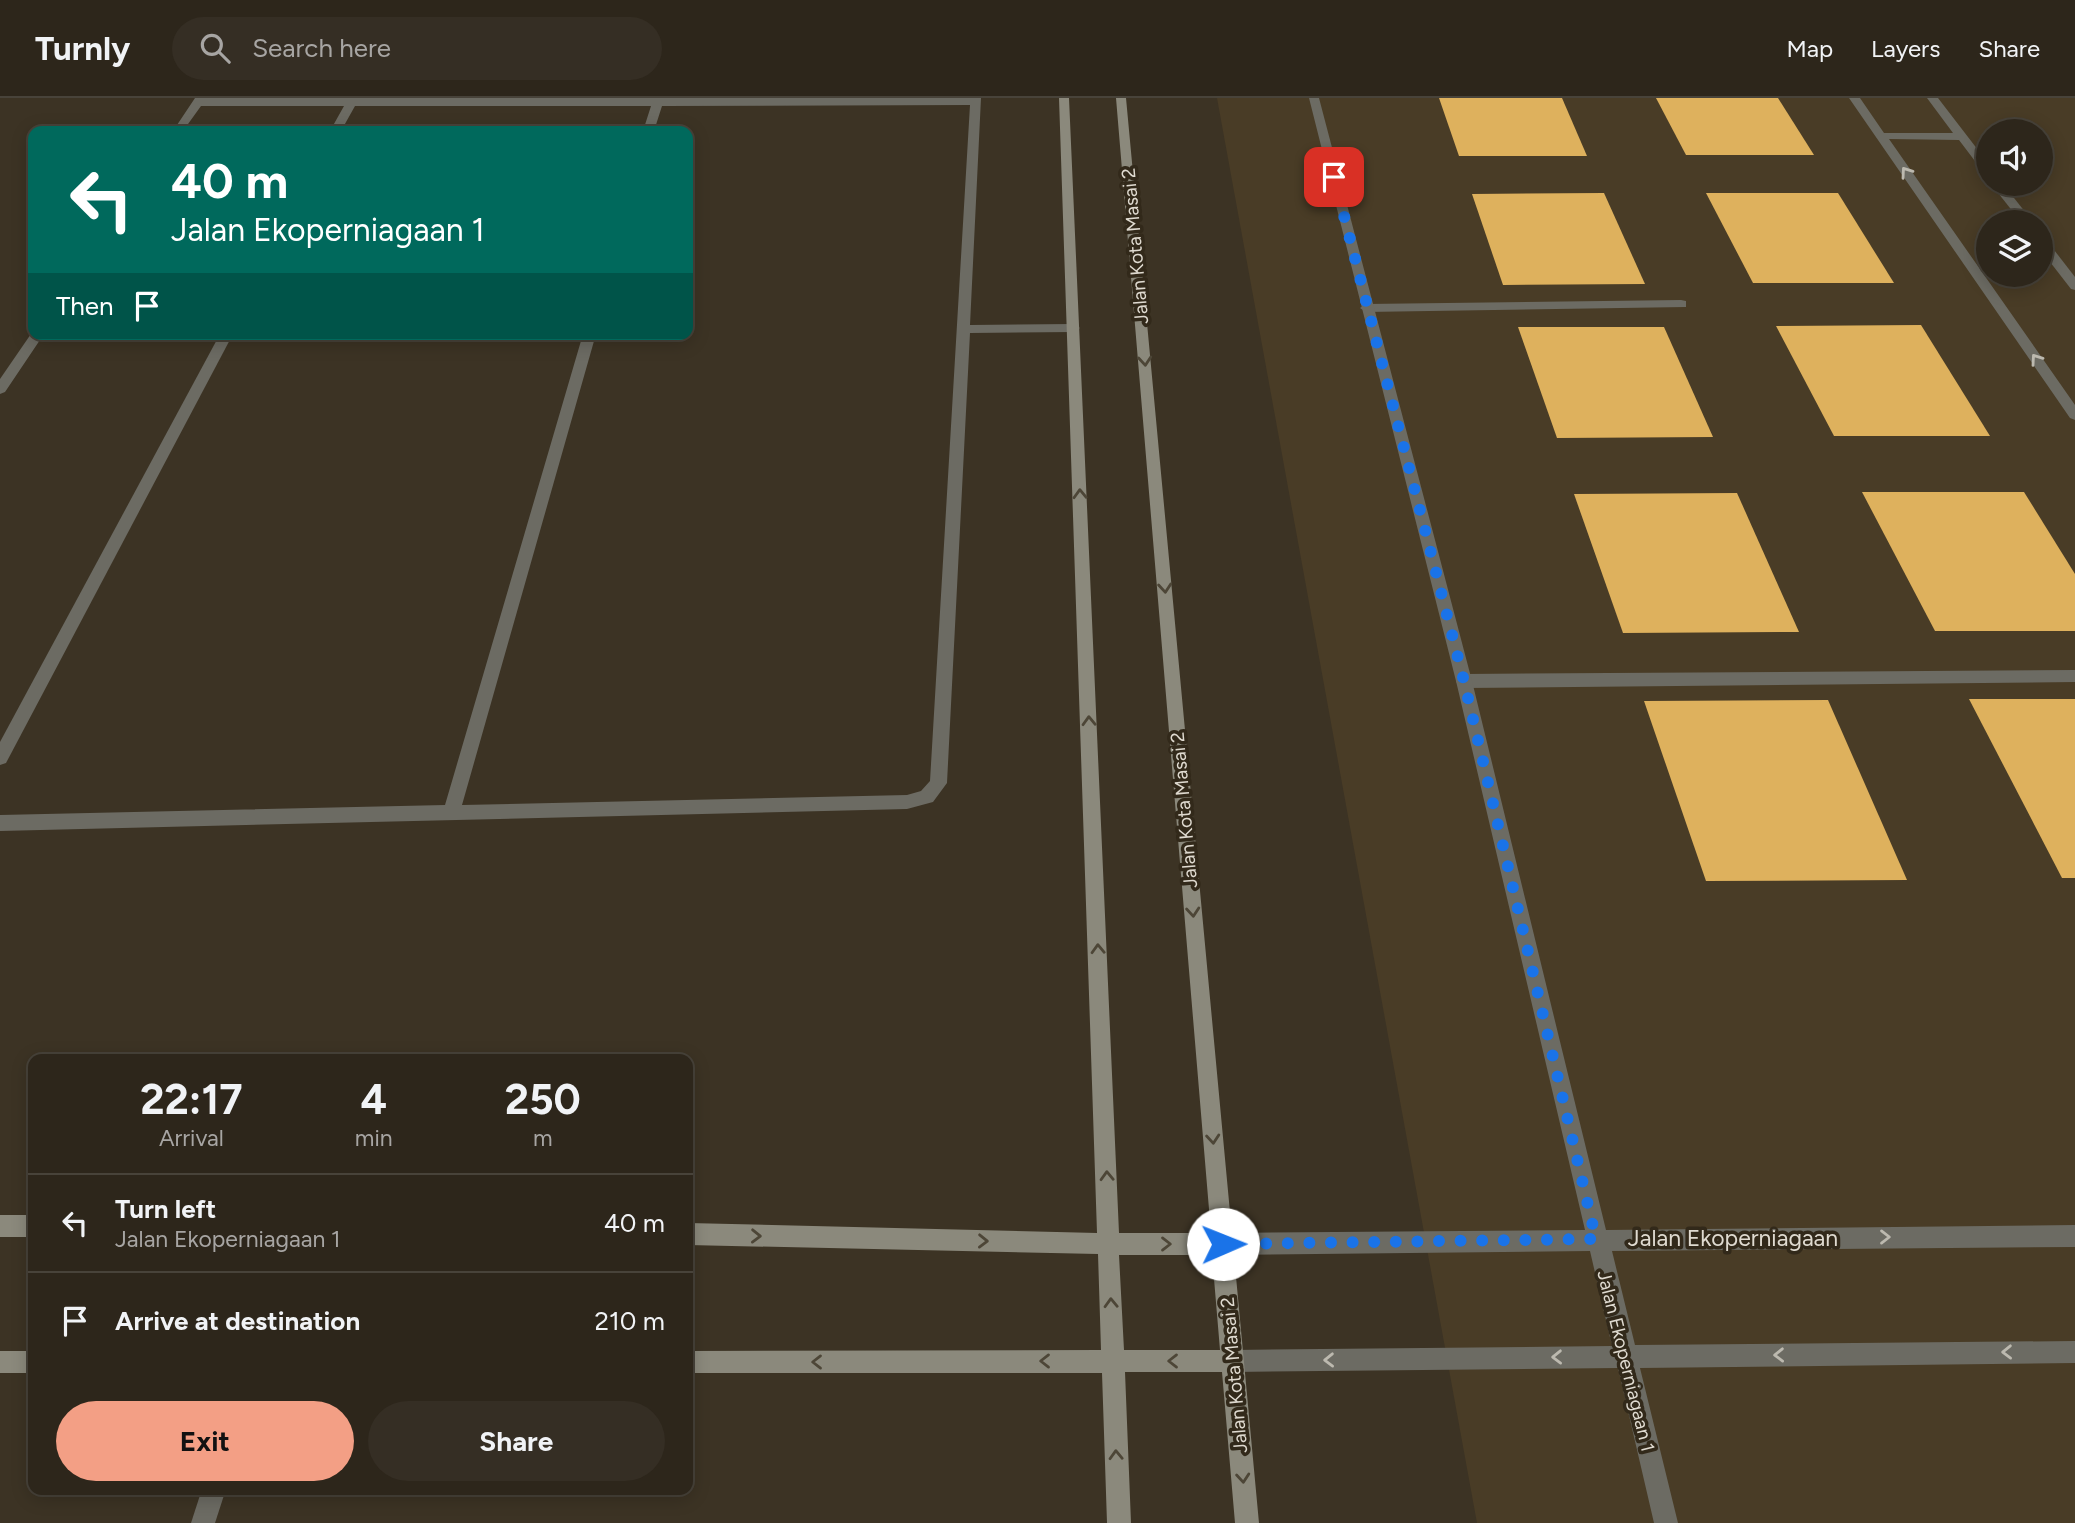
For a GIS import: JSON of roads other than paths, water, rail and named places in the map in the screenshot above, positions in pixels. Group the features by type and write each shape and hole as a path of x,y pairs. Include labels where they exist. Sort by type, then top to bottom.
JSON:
{"main road":[{"path":"1064,98 1119,1523"},
{"name":"Jalan Kota Masai 2","path":"1121,98 1247,1523"},
{"path":"0,1226 28,1226"},
{"path":"693,1234 1110,1244 1223,1244"},
{"path":"693,1362 1233,1361"},
{"path":"0,1362 28,1362"}],"street":[{"name":"Jalan Ekoperniagaan 1","path":"1314,98 1464,681 1666,1523"},
{"path":"1854,98 2075,415"},
{"path":"1932,98 1976,155"},
{"path":"0,823 907,802 927,797 938,783 976,100 351,103 200,100 182,126"},
{"path":"650,126 657,102"},
{"path":"339,126 351,103"},
{"path":"1881,136 1962,137"},
{"path":"2006,196 2018,210"},
{"path":"2053,257 2075,286"},
{"path":"1366,308 1681,304"},
{"path":"964,329 1073,328"},
{"path":"0,389 34,340"},
{"path":"0,758 224,340"},
{"path":"451,813 588,340"},
{"path":"1464,681 2075,676"},
{"name":"Jalan Ekoperniagaan","path":"1223,1244 2075,1236"},
{"path":"1233,1361 2075,1352"},
{"path":"203,1523 212,1495"}]}
